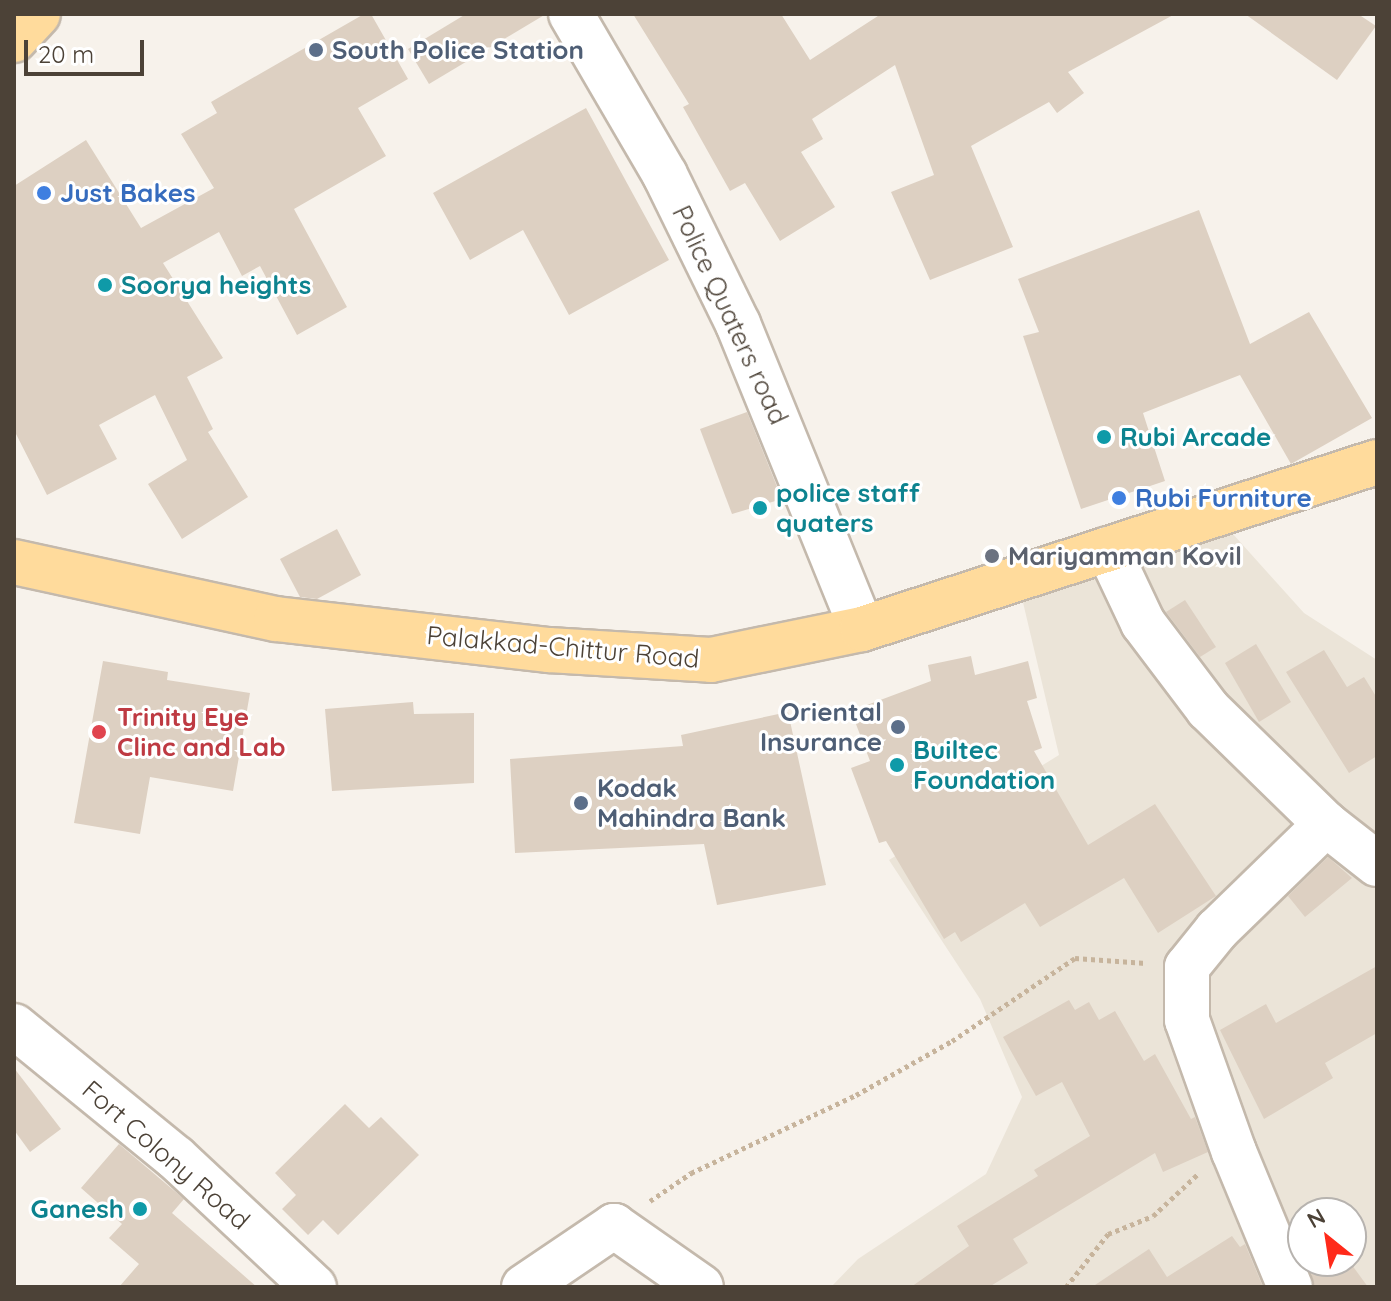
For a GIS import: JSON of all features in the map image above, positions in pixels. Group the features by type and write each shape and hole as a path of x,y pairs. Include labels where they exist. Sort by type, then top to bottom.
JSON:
{"main road":[{"path":"14,40 38,14"},
{"name":"Palakkad-Chittur Road","path":"14,562 276,619 549,650 711,660 862,629 1377,462"}],"street":[{"name":"Police Quaters road","path":"571,14 665,175 738,324 862,629"},
{"path":"1108,549 1143,623 1208,709 1326,824 1377,864"},
{"path":"1290,1287 1234,1152 1187,1020 1187,967 1217,930 1326,824"},
{"name":"Fort Colony Road","path":"15,1027 176,1158 314,1287"},
{"path":"524,1287 614,1226 701,1287"}],"path":[{"path":"614,1226 691,1173 856,1095 952,1041 1075,958 1187,967"},
{"path":"1066,1287 1108,1234 1153,1216 1187,1181 1234,1152"}],"shaded area":[{"path":"1215,514 1304,613 1377,660 1377,1287 831,1287 858,1259 986,1174 1022,1097 980,999 889,860 1059,755 1017,577"}],"building":[{"path":"364,14 371,14 408,79 358,108 386,156 294,209 347,307 297,335 260,266 242,276 219,232 163,263 223,358 187,377 213,429 208,432 248,497 182,539 148,484 187,460 155,395 99,425 117,459 47,495 14,430 14,186 86,140 141,228 214,188 181,134 217,113 211,102"},
{"path":"466,14 546,14 429,84 408,49"},
{"path":"633,14 781,14 810,60 881,14 1175,14 1068,72 1084,93 1057,113 1049,102 971,146 1013,247 930,280 891,192 934,175 895,65 812,119 823,139 801,152 835,207 780,241 745,183 730,191 683,107 689,104"},
{"path":"1245,14 1358,14 1376,26 1337,80"},
{"path":"586,108 669,260 569,315 523,230 470,260 433,193"},
{"path":"1199,210 1250,344 1309,312 1372,418 1291,464 1240,375 1143,413 1165,481 1081,509 1023,336 1039,332 1018,279"},
{"path":"747,412 782,499 732,514 700,429"},
{"path":"337,529 361,575 317,599 300,597 280,559"},
{"path":"1185,600 1216,647 1200,657 1166,612"},
{"path":"1256,644 1291,702 1259,722 1225,663"},
{"path":"1324,650 1347,687 1364,677 1377,698 1377,756 1349,773 1286,672"},
{"path":"971,656 975,675 1028,661 1037,698 1027,701 1042,748 1034,751 1088,845 1155,804 1216,896 1158,933 1124,878 1040,927 1025,903 961,942 955,932 944,939 886,841 879,843 851,768 870,761 851,711 931,681 928,665"},
{"path":"103,661 168,672 167,680 250,693 233,791 150,777 140,834 74,823"},
{"path":"413,702 414,714 474,713 474,783 332,791 325,709"},
{"path":"788,712 826,885 717,905 704,844 515,853 510,759 683,746 681,735"},
{"path":"1328,857 1352,878 1305,917 1288,896"},
{"path":"1377,966 1377,1033 1325,1063 1333,1078 1264,1119 1220,1030 1266,1004 1276,1023"},
{"path":"1069,1000 1075,1010 1089,1002 1099,1020 1115,1011 1144,1061 1155,1054 1191,1119 1195,1117 1208,1152 1163,1172 1155,1153 1013,1239 1028,1263 989,1287 911,1287 969,1246 957,1226 1038,1176 1034,1170 1090,1136 1062,1082 1036,1096 1003,1037"},
{"path":"14,1068 61,1129 30,1152 14,1130"},
{"path":"345,1104 369,1128 381,1117 419,1155 338,1235 323,1220 308,1235 282,1209 296,1195 275,1173"},
{"path":"119,1144 184,1199 172,1213 257,1287 119,1287 139,1264 109,1238 122,1224 81,1188"},
{"path":"1232,1236 1240,1247 1245,1244 1263,1287 1092,1287 1149,1249 1167,1277"},
{"path":"1312,1277 1361,1277 1368,1287 1314,1287"}],"place":[{"name":"South Police Station","path":"316,50"},
{"name":"Just Bakes","path":"44,193"},
{"name":"Soorya heights","path":"105,285"},
{"name":"Rubi Arcade","path":"1104,437"},
{"name":"Rubi Furniture","path":"1119,498"},
{"name":"police staff quaters","path":"760,508"},
{"name":"Mariyamman Kovil","path":"992,556"},
{"name":"Oriental Insurance","path":"898,727"},
{"name":"Trinity Eye Clinc and Lab","path":"99,732"},
{"name":"Builtec Foundation","path":"897,765"},
{"name":"Kodak Mahindra Bank","path":"581,803"},
{"name":"Ganesh","path":"140,1209"}]}
